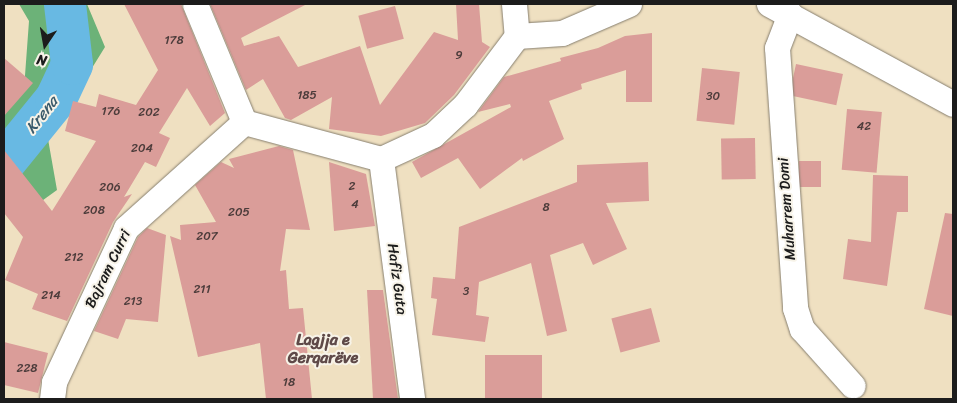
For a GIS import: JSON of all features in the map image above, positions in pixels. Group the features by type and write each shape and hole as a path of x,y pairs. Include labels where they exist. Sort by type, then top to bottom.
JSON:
{"street":[{"path":"195,4 244,122 381,160 433,135 465,105 517,36 514,4"},
{"path":"517,36 562,33 629,4"},
{"name":"Muharrem Domi","path":"853,386 802,329 795,308 777,48 779,9 953,104"},
{"name":"Bajram Curri","path":"52,399 54,382 126,228 244,122"},
{"name":"Hafiz Guta","path":"381,160 412,399"}],"green space":[{"path":"19,4 87,4 105,47 48,139 57,190 39,203 10,182 4,189 4,115 24,89 29,21"}],"building":[{"path":"124,4 181,4 225,113 210,126 187,88 159,133 170,138 156,167 145,162 124,197 132,194 113,222 67,321 32,309 38,294 5,280 23,237 4,213 4,150 52,211 96,141 65,131 73,101 96,107 99,94 136,105 158,70"},
{"path":"210,4 307,4 241,38 244,46 279,36 298,67 360,46 380,105 434,32 458,40 456,4 479,4 482,42 490,47 454,95 425,123 381,136 329,129 332,97 291,120 285,118 263,79 246,90"},
{"path":"395,6 404,39 367,49 358,16"},
{"path":"652,33 652,102 626,102 626,70 581,84 582,89 549,101 564,139 523,161 522,158 480,189 458,158 421,178 412,162 511,107 510,104 478,112 504,77 561,61 560,58 598,48 625,36"},
{"path":"4,58 33,83 4,116"},
{"path":"796,64 843,74 836,105 789,95"},
{"path":"702,68 740,72 734,125 696,121"},
{"path":"847,109 882,112 877,173 842,170"},
{"path":"755,138 756,179 722,180 721,139"},
{"path":"279,146 293,150 310,230 286,229 280,271 286,270 289,309 303,308 312,399 266,399 260,343 198,357 170,236 181,240 180,225 216,222 195,185 221,162 234,168 229,159"},
{"path":"799,161 821,161 821,187 799,187"},
{"path":"329,162 366,174 375,226 334,231"},
{"path":"648,162 649,201 606,203 627,249 593,265 583,243 550,255 567,331 547,336 531,263 479,282 476,315 489,317 485,342 432,335 437,299 431,298 433,277 455,279 459,227 577,182 577,165"},
{"path":"873,175 908,176 908,212 897,212 887,286 843,279 848,239 871,242"},
{"path":"945,213 953,214 953,316 924,309"},
{"path":"147,228 166,235 158,322 126,319 118,339 94,331 138,237"},
{"path":"367,290 383,290 398,399 373,399"},
{"path":"651,308 660,342 620,352 611,319"},
{"path":"4,342 48,353 38,393 4,385"},
{"path":"485,355 542,355 542,399 485,399"}],"waterway":[{"name":"Krena","path":"4,163 56,99 72,64 65,4"}],"district":[{"name":"Lagjja e Gerqarëve","path":"323,349"}]}
